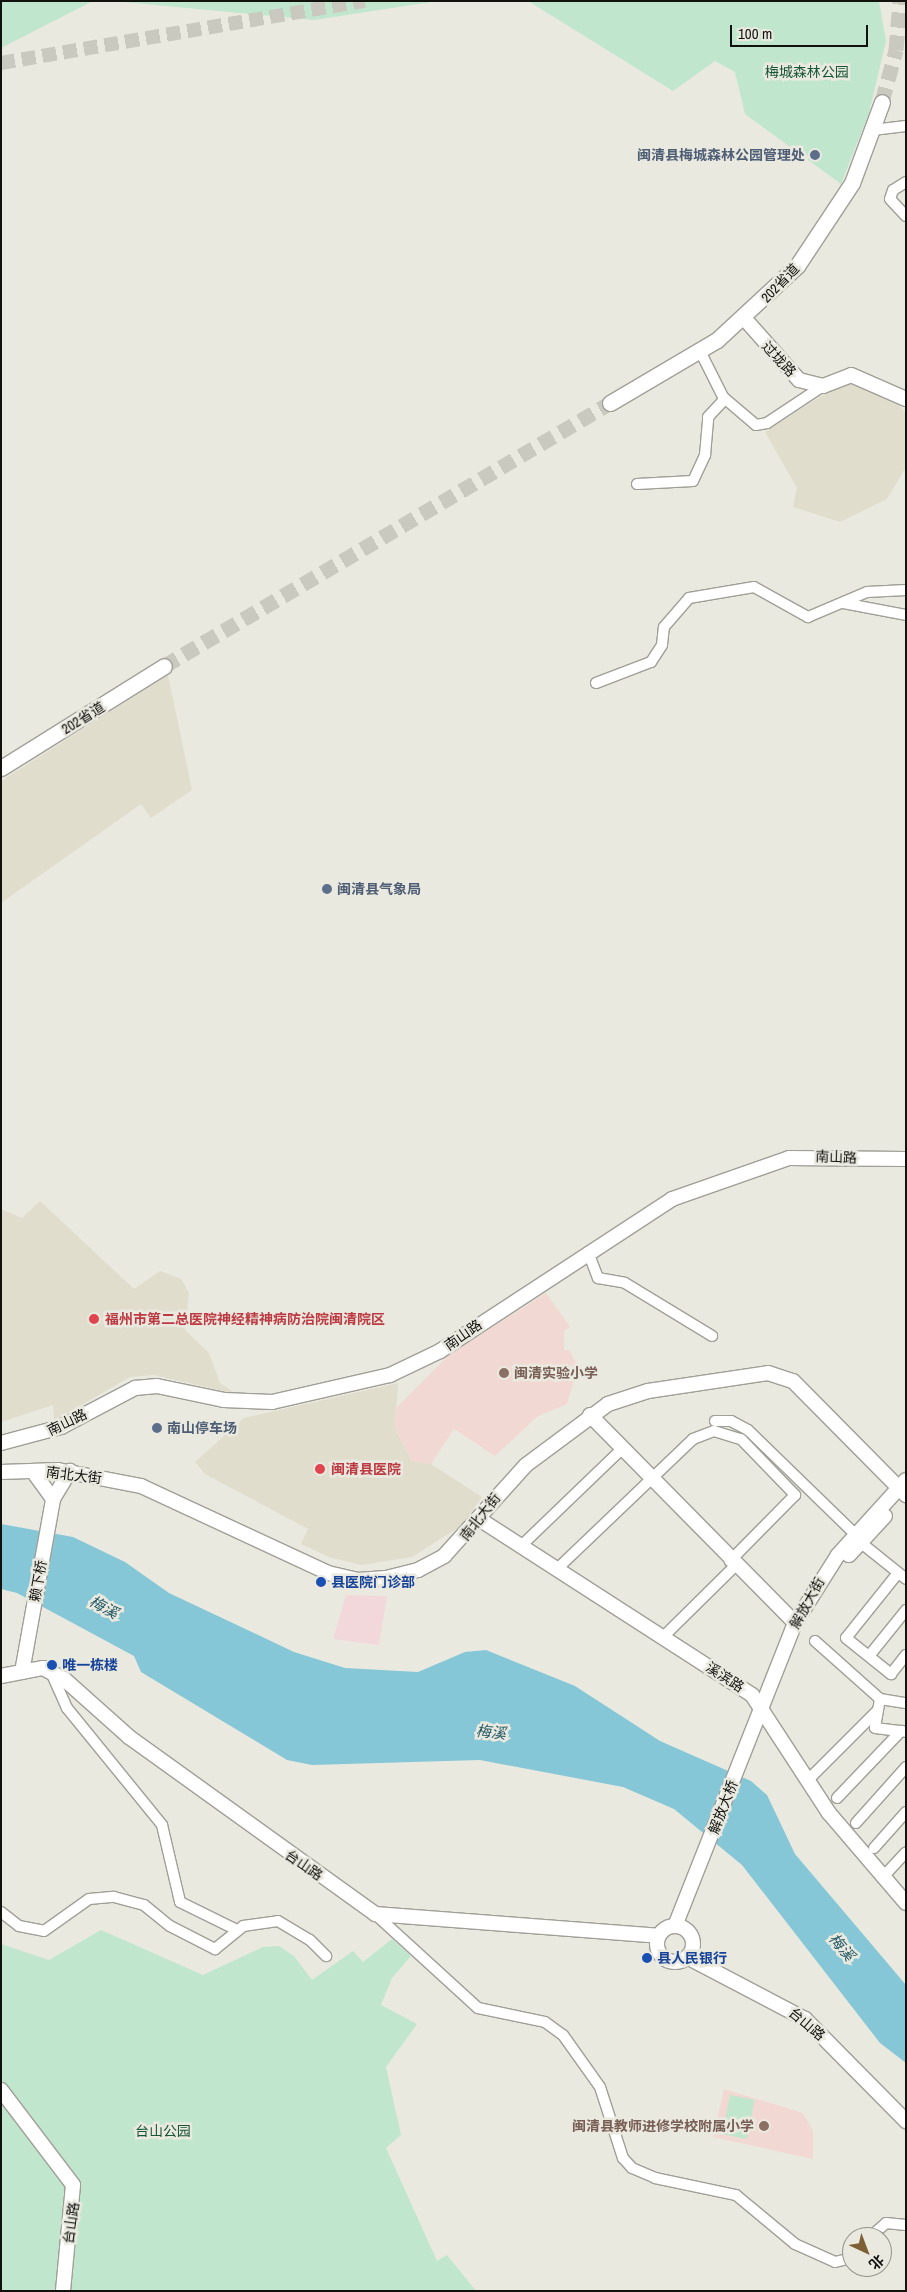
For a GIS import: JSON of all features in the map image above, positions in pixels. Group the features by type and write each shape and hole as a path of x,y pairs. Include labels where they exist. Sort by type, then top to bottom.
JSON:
{"main road":[{"name":"202省道","path":"610,403 700,351 744,318 789,275 823,232 852,183 882,102"},
{"name":"202省道","path":"1,768 164,666"}],"street":[{"path":"873,130 906,126"},
{"path":"906,182 893,190 890,199 906,216"},
{"name":"过垅路","path":"744,318 788,372 823,386"},
{"path":"700,351 725,399 752,423 764,424 823,386 851,375 906,399"},
{"path":"637,484 693,481 705,456 708,418 725,399"},
{"path":"596,684 651,662 662,645 664,627 689,598 754,587 808,618 875,590 906,590"},
{"path":"843,602 906,615"},
{"name":"南山路","path":"1,1444 61,1427 135,1388 157,1386 224,1400 272,1402 390,1374 440,1351 666,1202 781,1160 906,1158"},
{"path":"588,1252 598,1278 625,1283 712,1336"},
{"name":"南北大街","path":"1,1472 70,1472 159,1491 311,1566 358,1580 398,1576 427,1566 456,1547 526,1465 590,1415 619,1399 648,1391 777,1374 793,1381 904,1490"},
{"path":"590,1415 732,1563 795,1623"},
{"path":"715,1420 731,1421 748,1430 858,1538 902,1576 846,1638 891,1674 906,1655"},
{"path":"557,1569 651,1479 705,1432 728,1433 748,1444 796,1495 662,1638"},
{"path":"521,1546 623,1448"},
{"path":"33,1471 52,1504"},
{"path":"52,1504 70,1472"},
{"name":"解放大街","path":"749,1749 795,1623 818,1581 904,1490"},
{"name":"赖下桥","path":"22,1672 52,1504"},
{"name":"溪滨路","path":"479,1519 752,1695 764,1710 829,1814 882,1878 906,1903"},
{"name":"解放大街","path":"764,1710 816,1602 858,1538"},
{"path":"869,1656 906,1610"},
{"path":"815,1642 879,1704"},
{"path":"1,1676 50,1670 67,1708 162,1825 180,1902 237,1930"},
{"name":"台山路","path":"50,1670 145,1749 376,1914"},
{"path":"808,1780 879,1704 906,1703"},
{"path":"879,1704 875,1728 904,1732"},
{"path":"838,1798 904,1732"},
{"name":"解放大桥","path":"678,1927 749,1749"},
{"path":"856,1823 906,1767"},
{"path":"874,1848 906,1812"},
{"path":"882,1878 905,1855"},
{"path":"1,1912 19,1926 44,1931 89,1899 114,1897 144,1905 170,1926 215,1949 237,1930 259,1921 278,1921 310,1940 326,1956"},
{"path":"376,1914 658,1936 678,1927 692,1940 687,1957 676,1962 665,1959 658,1950 658,1936"},
{"path":"376,1914 478,2008 545,2022 563,2035 600,2087 623,2158 632,2168 655,2178 736,2195 795,2244 835,2262 842,2260"},
{"name":"台山路","path":"687,1957 805,2019 906,2121"},
{"name":"台山路","path":"1,2090 73,2185 63,2291"},
{"path":"881,2227 886,2223 906,2225"}],"shaded area":[{"path":"848,379 890,396 906,413 906,467 887,499 840,522 793,507 797,488 765,432"},
{"path":"168,675 192,790 151,818 141,804 1,903 1,781"},
{"name":"福州市第二总医院神经精神病防治院闽清院区","path":"40,1201 134,1289 160,1271 181,1279 189,1293 185,1330 209,1353 220,1383 236,1394 154,1375 130,1377 54,1421 53,1405 1,1422 1,1209 22,1218"},
{"name":"闽清实验小学","path":"546,1293 570,1327 564,1331 564,1350 569,1350 578,1366 567,1404 538,1416 495,1456 454,1429 431,1464 411,1461 395,1427 396,1408 449,1355"},
{"name":"闽清县医院","path":"398,1383 395,1427 411,1461 431,1464 482,1497 461,1526 412,1557 361,1565 329,1557 301,1544 308,1529 205,1474 195,1462 244,1418"},
{"path":"346,1595 387,1596 379,1645 333,1639"},
{"name":"闽清县教师进修学校附属小学","path":"724,2089 803,2113 813,2131 813,2159 713,2137"}],"green space":[{"path":"1,1 93,1 1,48"},
{"path":"113,1 438,1 314,20"},
{"name":"梅城森林公园","path":"528,1 879,1 886,41 869,113 841,184 745,114 735,72 715,61 673,91"},
{"name":"台山公园","path":"101,1930 203,1975 263,1947 279,1946 294,1956 312,1980 353,1951 363,1962 392,1939 411,1956 392,1978 381,2005 417,2024 386,2067 401,2135 386,2148 437,2261 447,2255 476,2291 1,2291 1,1944 49,1960"},
{"path":"730,2095 755,2100 747,2139 722,2134"}],"water":[{"name":"梅溪","path":"1,1524 73,1537 125,1562 169,1593 294,1652 345,1668 418,1672 465,1652 486,1650 575,1686 660,1741 751,1781 767,1795 795,1854 906,1985 906,2063 880,2043 742,1865 674,1809 623,1787 480,1760 312,1765 287,1760 141,1672 134,1656 17,1593 1,1589"}],"tunnel":[{"path":"1,63 365,1"},
{"path":"882,102 896,50 900,1"},
{"path":"164,666 610,403"}],"place":[{"name":"闽清县梅城森林公园管理处","path":"815,155"},
{"name":"闽清县气象局","path":"327,889"},
{"name":"福州市第二总医院神经精神病防治院闽清院区","path":"94,1319"},
{"name":"闽清实验小学","path":"504,1373"},
{"name":"南山停车场","path":"157,1428"},
{"name":"闽清县医院","path":"320,1469"},
{"name":"县医院门诊部","path":"321,1582"},
{"name":"唯一栋楼","path":"52,1665"},
{"name":"县人民银行","path":"647,1958"},
{"name":"闽清县教师进修学校附属小学","path":"764,2126"}]}
